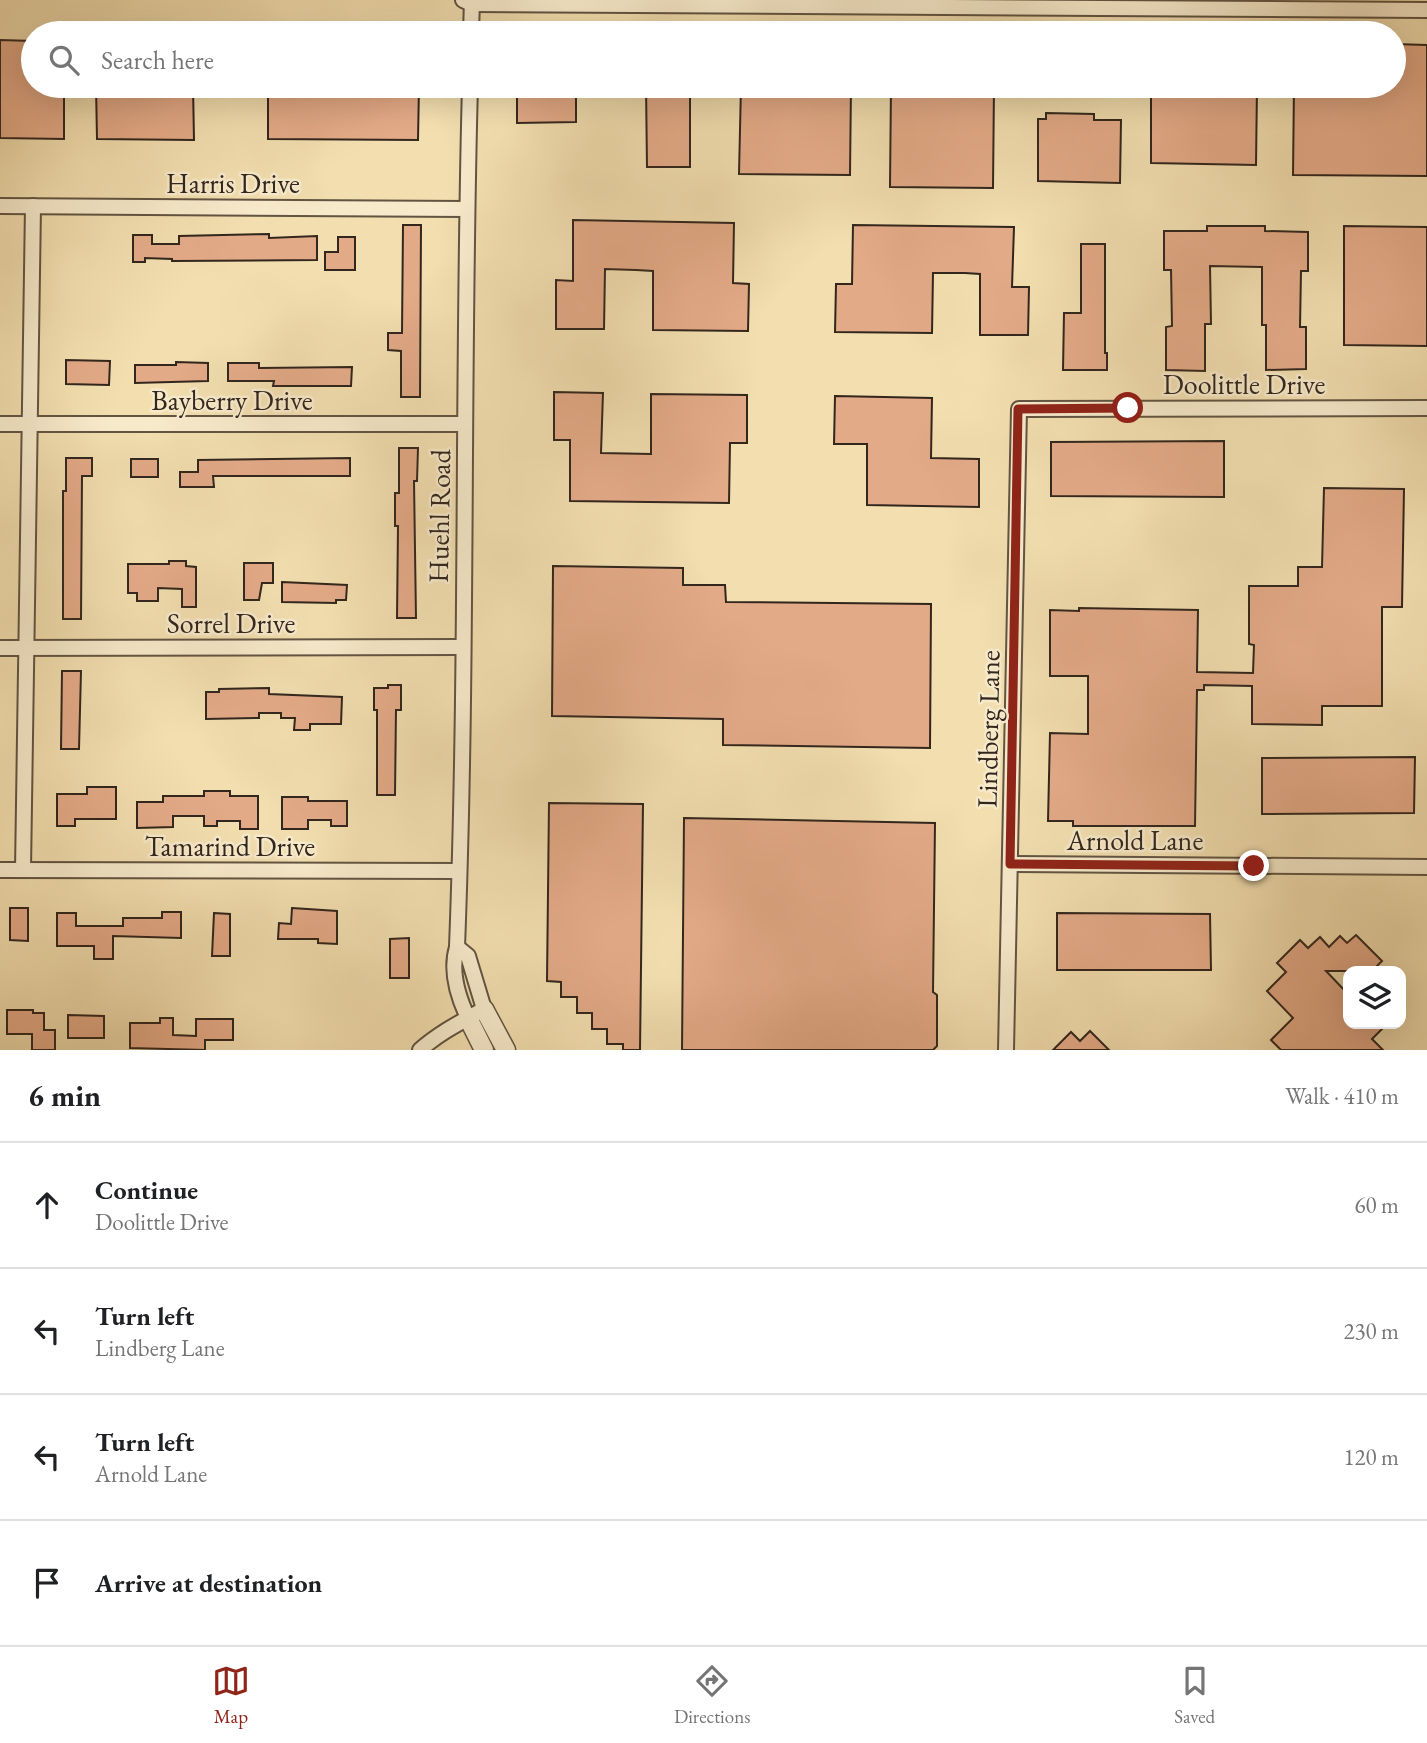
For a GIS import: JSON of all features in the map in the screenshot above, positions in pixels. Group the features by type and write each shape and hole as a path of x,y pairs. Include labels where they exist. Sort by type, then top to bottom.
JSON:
{"street":[{"path":"470,21 469,2 1057,4 1427,10"},
{"name":"Huehl Road","path":"470,98 457,947 468,956 476,1014"},
{"name":"Harris Drive","path":"0,206 466,209"},
{"path":"23,870 33,206"},
{"name":"Doolittle Drive","path":"1018,409 1427,408"},
{"name":"Lindberg Lane","path":"1006,1050 1018,409"},
{"name":"Bayberry Drive","path":"0,424 465,424"},
{"name":"Sorrel Drive","path":"0,648 462,647"},
{"name":"Arnold Lane","path":"1010,864 1427,867"},
{"name":"Tamarind Drive","path":"0,870 459,871"},
{"path":"420,1050 449,1028 476,1014"},
{"path":"476,1014 484,1050"},
{"path":"476,1014 506,1050"}],"building":[{"path":"0,40 21,41 21,98 64,98 64,139 0,138"},
{"path":"1406,44 1427,45 1427,176 1293,175 1294,98 1406,98"},
{"path":"96,98 193,98 194,140 97,139"},
{"path":"268,98 419,98 418,140 268,139"},
{"path":"517,98 576,98 576,122 517,123"},
{"path":"646,98 690,98 690,167 647,167"},
{"path":"741,98 851,98 850,175 739,174"},
{"path":"891,98 994,98 993,188 890,187"},
{"path":"1151,98 1257,98 1256,165 1151,163"},
{"path":"1046,113 1094,114 1094,120 1121,120 1120,183 1038,181 1038,119 1046,119"},
{"path":"573,220 734,223 733,283 749,284 748,331 653,330 653,271 605,269 604,329 556,329 556,280 573,281"},
{"path":"403,225 421,225 420,397 401,397 401,351 388,350 388,333 402,333"},
{"path":"853,225 1014,227 1012,287 1029,287 1028,335 980,335 980,274 965,273 933,273 932,333 835,332 836,284 852,284"},
{"path":"1207,226 1265,226 1265,231 1308,232 1308,271 1301,271 1300,327 1306,327 1306,369 1266,370 1266,325 1262,325 1262,267 1210,266 1211,324 1205,324 1205,371 1166,370 1166,327 1172,326 1171,270 1164,270 1164,231 1207,231"},
{"path":"1344,226 1427,227 1427,346 1344,345"},
{"path":"269,234 269,238 317,236 317,260 172,261 145,258 145,262 133,262 133,235 152,235 152,244 179,244 179,236"},
{"path":"338,237 355,237 355,270 325,270 325,252 338,252"},
{"path":"1081,244 1105,244 1107,370 1063,370 1064,313 1081,313"},
{"path":"66,360 110,361 109,385 66,384"},
{"path":"176,362 208,363 208,381 135,383 135,365 176,365"},
{"path":"228,363 259,363 259,368 352,367 351,386 273,386 274,381 228,381"},
{"path":"554,392 603,393 601,453 651,454 651,394 747,395 747,443 730,443 729,503 570,501 570,440 554,440"},
{"path":"835,396 932,398 931,458 979,459 979,507 867,505 867,444 834,444"},
{"path":"1224,441 1224,497 1051,496 1051,442"},
{"path":"399,448 418,448 417,481 414,481 416,618 397,618 398,526 395,526 395,493 399,493"},
{"path":"66,458 92,458 92,476 82,476 81,619 63,619 63,491 66,491"},
{"path":"350,458 350,476 213,476 214,487 180,487 180,472 198,472 198,460"},
{"path":"131,459 158,459 158,477 131,477"},
{"path":"1324,488 1404,489 1402,607 1382,607 1382,706 1322,706 1322,725 1252,724 1252,686 1204,685 1204,690 1197,690 1195,826 1073,826 1073,821 1048,821 1050,733 1088,734 1088,676 1050,676 1050,610 1198,610 1197,672 1253,673 1254,645 1249,644 1249,586 1298,586 1298,567 1322,567"},
{"path":"169,561 186,561 186,566 196,567 196,607 182,607 182,589 158,588 158,601 137,601 137,593 128,593 128,564 169,564"},
{"path":"244,563 273,563 273,583 262,583 259,600 244,600"},
{"path":"553,566 683,568 683,585 725,585 726,602 931,604 930,748 723,745 723,719 552,716"},
{"path":"282,582 347,585 346,600 336,600 336,603 282,602"},
{"path":"62,671 81,671 79,749 61,749"},
{"path":"388,685 401,685 401,710 396,710 395,795 377,795 377,710 374,710 374,688 388,688"},
{"path":"269,688 269,694 342,697 341,724 310,724 310,730 294,730 295,718 281,718 281,713 259,713 259,718 206,719 206,692 219,692 219,689"},
{"path":"1415,757 1414,813 1262,814 1262,758"},
{"path":"87,787 116,787 116,819 75,819 75,826 57,826 57,794 87,794"},
{"path":"204,791 230,791 230,796 258,796 258,829 240,829 240,821 217,821 217,826 204,826 204,816 173,816 173,827 137,828 137,802 163,802 163,796 204,796"},
{"path":"282,797 308,797 308,801 347,801 347,826 331,826 331,820 308,820 308,829 282,829"},
{"path":"549,803 643,804 640,1050 623,1050 623,1044 607,1044 607,1029 592,1029 592,1013 577,1013 577,997 561,997 561,982 547,981"},
{"path":"684,818 935,823 933,992 937,995 937,1046 933,1050 682,1050"},
{"path":"10,908 28,908 28,941 10,940"},
{"path":"292,908 337,911 337,944 318,943 318,939 278,939 279,923 291,924"},
{"path":"162,912 181,912 181,938 113,936 113,959 94,959 94,946 57,946 57,913 76,913 76,926 123,926 123,918 162,918"},
{"path":"214,913 230,914 230,956 212,956"},
{"path":"1057,913 1210,914 1211,970 1057,970"},
{"path":"1356,935 1382,961 1377,966 1343,966 1343,971 1326,971 1343,989 1343,1029 1382,1029 1372,1039 1383,1050 1281,1050 1271,1040 1293,1018 1267,991 1286,972 1277,963 1300,940 1308,948 1320,937 1329,947 1340,936 1347,943"},
{"path":"409,938 409,978 390,978 390,939"},
{"path":"7,1010 33,1010 33,1013 44,1013 44,1030 55,1030 55,1050 32,1050 32,1034 7,1034"},
{"path":"68,1015 104,1016 104,1038 68,1038"},
{"path":"160,1018 173,1018 173,1035 196,1036 196,1019 233,1019 233,1040 205,1040 205,1050 130,1048 130,1023 160,1023"},
{"path":"1090,1031 1109,1050 1053,1050 1071,1032 1080,1041"}],"route":[{"path":"1128,408 1018,409 1010,864 1254,866"}]}
